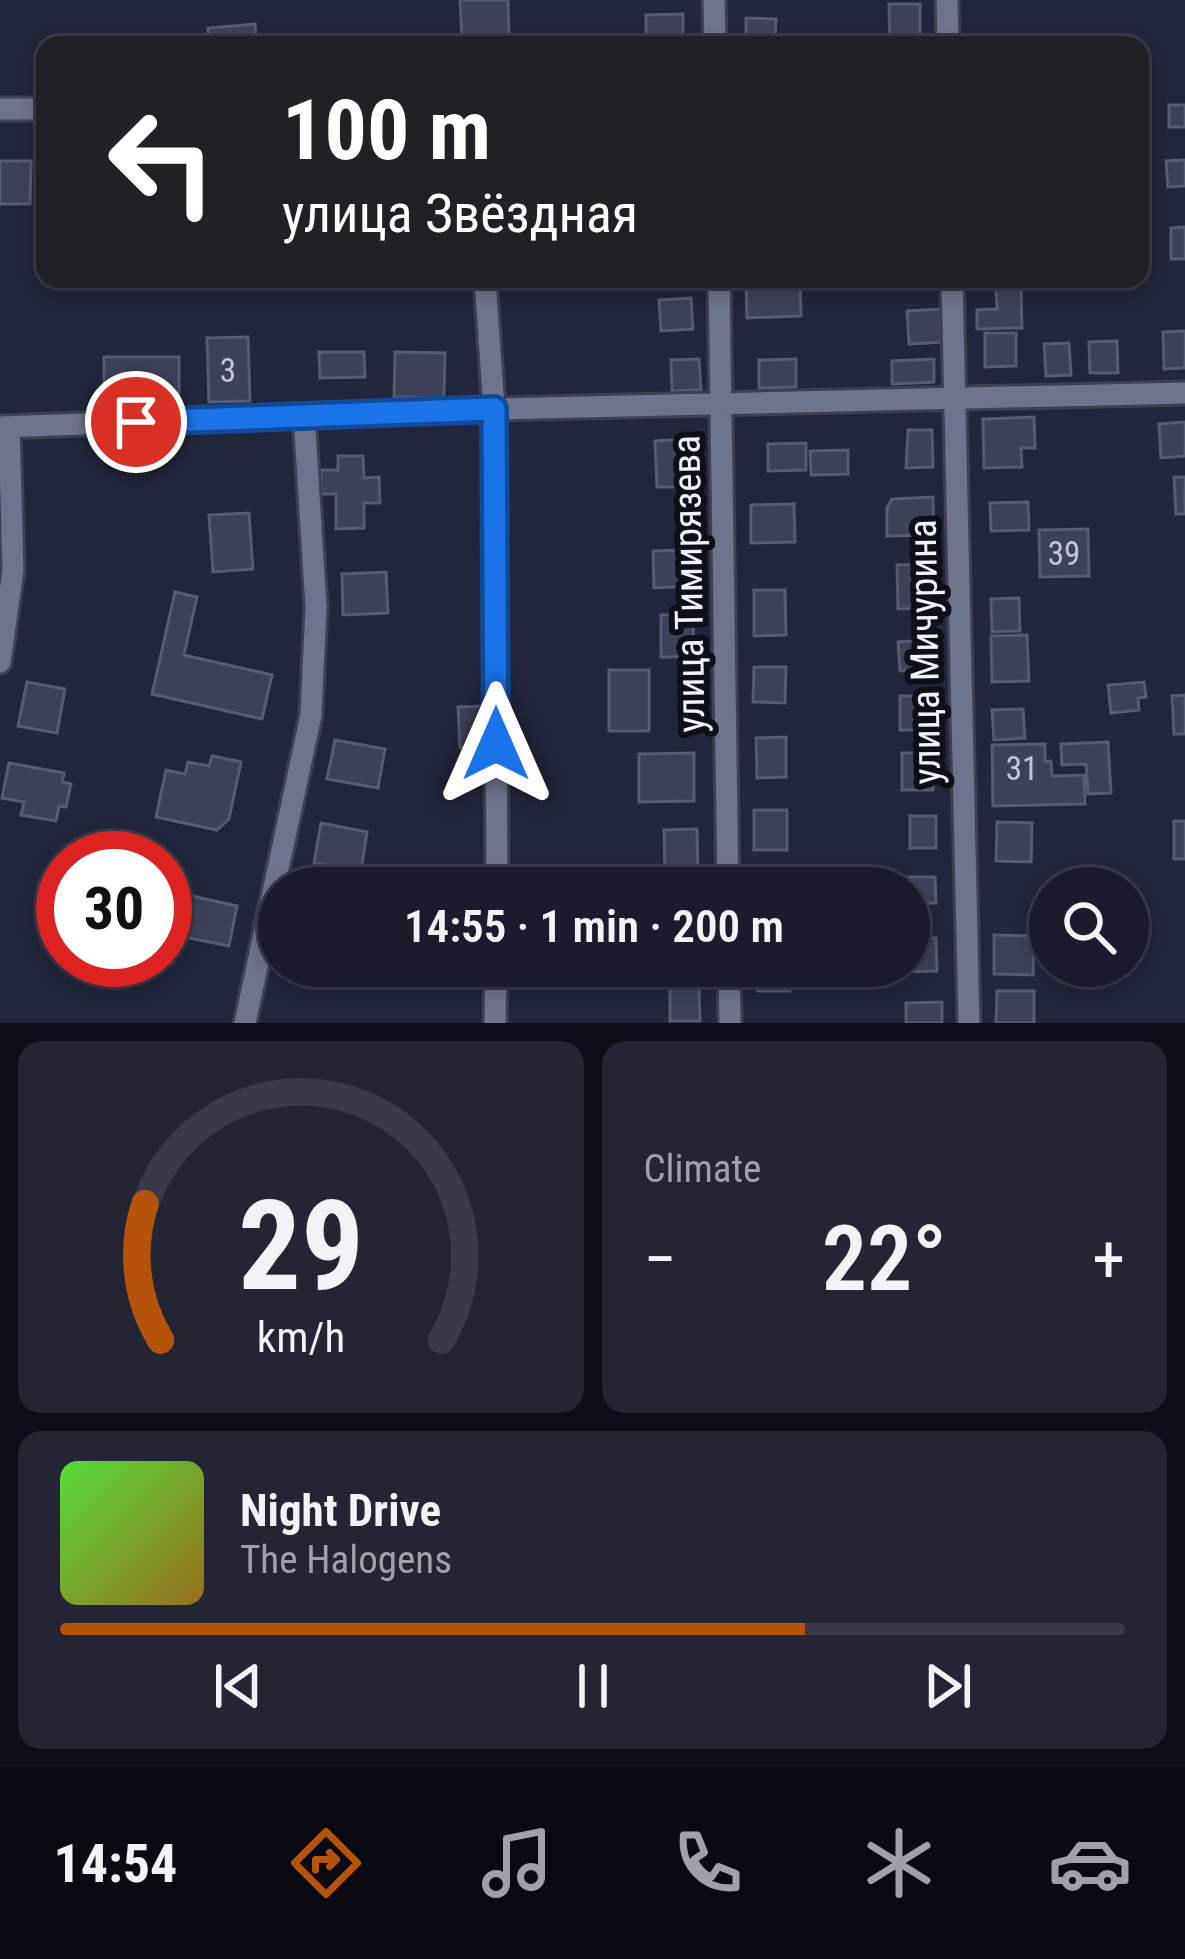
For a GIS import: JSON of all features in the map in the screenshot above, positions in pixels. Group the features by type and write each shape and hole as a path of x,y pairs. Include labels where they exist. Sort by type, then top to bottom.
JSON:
{"street":[{"path":"714,0 715,36"},
{"path":"947,0 948,36"},
{"path":"0,109 36,109"},
{"path":"486,288 494,409 497,867"},
{"name":"улица Тимирязева","path":"719,288 728,867"},
{"name":"улица Мичурина","path":"952,288 969,1023"},
{"path":"0,662 14,570 5,427 494,409 1185,393"},
{"path":"245,1023 311,715 316,608 304,415"},
{"path":"495,1023 496,987"},
{"path":"729,987 730,1023"}],"building":[{"path":"460,0 508,0 509,36 462,36"},
{"path":"889,4 920,4 920,36 890,36"},
{"path":"683,14 683,36 646,36 646,15"},
{"path":"746,18 776,19 775,36 746,36"},
{"path":"255,24 256,36 208,36 208,28"},
{"path":"1169,105 1185,105 1185,127 1169,127"},
{"path":"1185,160 1185,186 1168,187 1166,161"},
{"path":"0,161 31,161 30,204 0,204"},
{"path":"1185,227 1185,259 1171,259 1171,228"},
{"path":"746,288 800,288 801,316 747,318"},
{"path":"996,289 1021,289 1022,328 977,329 977,310 997,309"},
{"path":"691,298 693,329 661,331 659,300"},
{"path":"943,309 944,342 909,344 907,311"},
{"path":"1185,331 1185,368 1164,369 1163,332"},
{"path":"985,333 1016,333 1016,366 985,367"},
{"path":"248,337 250,401 209,402 207,338"},
{"path":"1117,341 1118,373 1090,373 1089,342"},
{"path":"1069,343 1071,375 1046,376 1044,344"},
{"path":"319,352 364,352 365,377 320,378"},
{"path":"395,352 445,353 444,398 394,397"},
{"path":"104,357 179,357 179,409 104,409"},
{"path":"699,359 701,390 672,391 671,360"},
{"path":"796,359 796,387 759,388 759,360"},
{"path":"934,359 934,382 892,384 892,361"},
{"path":"1034,417 1035,448 1021,448 1022,467 984,468 983,419"},
{"path":"1185,422 1185,456 1161,458 1159,424"},
{"path":"908,430 932,430 933,467 906,468"},
{"path":"690,439 691,487 657,487 655,441"},
{"path":"806,443 806,470 768,471 768,444"},
{"path":"848,450 848,474 811,475 810,451"},
{"path":"338,456 363,456 364,478 379,477 380,503 364,503 364,528 336,529 336,494 321,494 321,470 338,470"},
{"path":"1174,477 1185,477 1185,514 1176,514"},
{"path":"933,497 934,535 887,536 887,508 892,499"},
{"path":"1028,502 1029,530 991,531 990,503"},
{"path":"794,504 795,542 751,543 751,505"},
{"path":"249,513 253,569 213,572 209,515"},
{"path":"1088,529 1089,576 1040,577 1039,530"},
{"path":"690,550 691,586 654,588 653,551"},
{"path":"930,564 932,608 898,609 897,565"},
{"path":"386,572 388,613 343,615 342,574"},
{"path":"754,590 785,590 786,635 754,636"},
{"path":"175,592 197,597 184,655 272,675 262,719 152,694"},
{"path":"1019,598 1020,631 992,632 991,599"},
{"path":"661,615 693,615 694,657 661,657"},
{"path":"1027,635 1029,681 992,682 991,636"},
{"path":"930,640 932,669 900,671 898,642"},
{"path":"754,667 786,667 785,703 753,702"},
{"path":"609,670 649,670 649,731 609,731"},
{"path":"27,682 65,689 57,733 18,726"},
{"path":"1144,682 1146,697 1138,698 1139,710 1111,713 1108,685"},
{"path":"1185,695 1185,734 1174,734 1172,696"},
{"path":"900,696 931,696 932,730 900,730"},
{"path":"481,706 483,748 460,748 458,707"},
{"path":"1023,709 1025,738 994,740 992,710"},
{"path":"786,737 786,777 757,778 756,738"},
{"path":"335,740 385,749 378,788 327,779"},
{"path":"1108,742 1111,793 1088,794 1086,764 1062,765 1061,744"},
{"path":"1045,744 1045,762 1051,761 1052,776 1084,775 1085,804 993,806 992,745"},
{"path":"694,753 694,801 639,802 639,754"},
{"path":"902,753 933,753 933,790 902,790"},
{"path":"212,756 241,762 229,819 217,830 156,817 166,770 185,774 188,762 209,766"},
{"path":"9,763 64,773 62,782 71,784 66,807 59,806 56,821 21,815 24,802 2,798"},
{"path":"754,810 787,810 787,850 754,850"},
{"path":"910,816 936,816 936,848 910,848"},
{"path":"1174,821 1185,821 1185,859 1174,859"},
{"path":"997,822 1032,823 1031,862 996,861"},
{"path":"321,823 367,832 362,867 314,863"},
{"path":"697,829 698,867 665,867 664,830"},
{"path":"930,877 935,877 936,903 930,903"},
{"path":"192,896 237,906 229,946 192,939"},
{"path":"994,935 1029,936 1029,975 994,974"},
{"path":"930,938 936,938 937,971 930,971"},
{"path":"670,987 699,987 700,1021 670,1021"},
{"path":"758,987 790,987 790,991 758,991"},
{"path":"997,991 1034,991 1034,1023 996,1023"},
{"path":"942,1002 942,1023 906,1023 906,1003"}],"route":[{"path":"136,422 494,409 496,744"}]}
